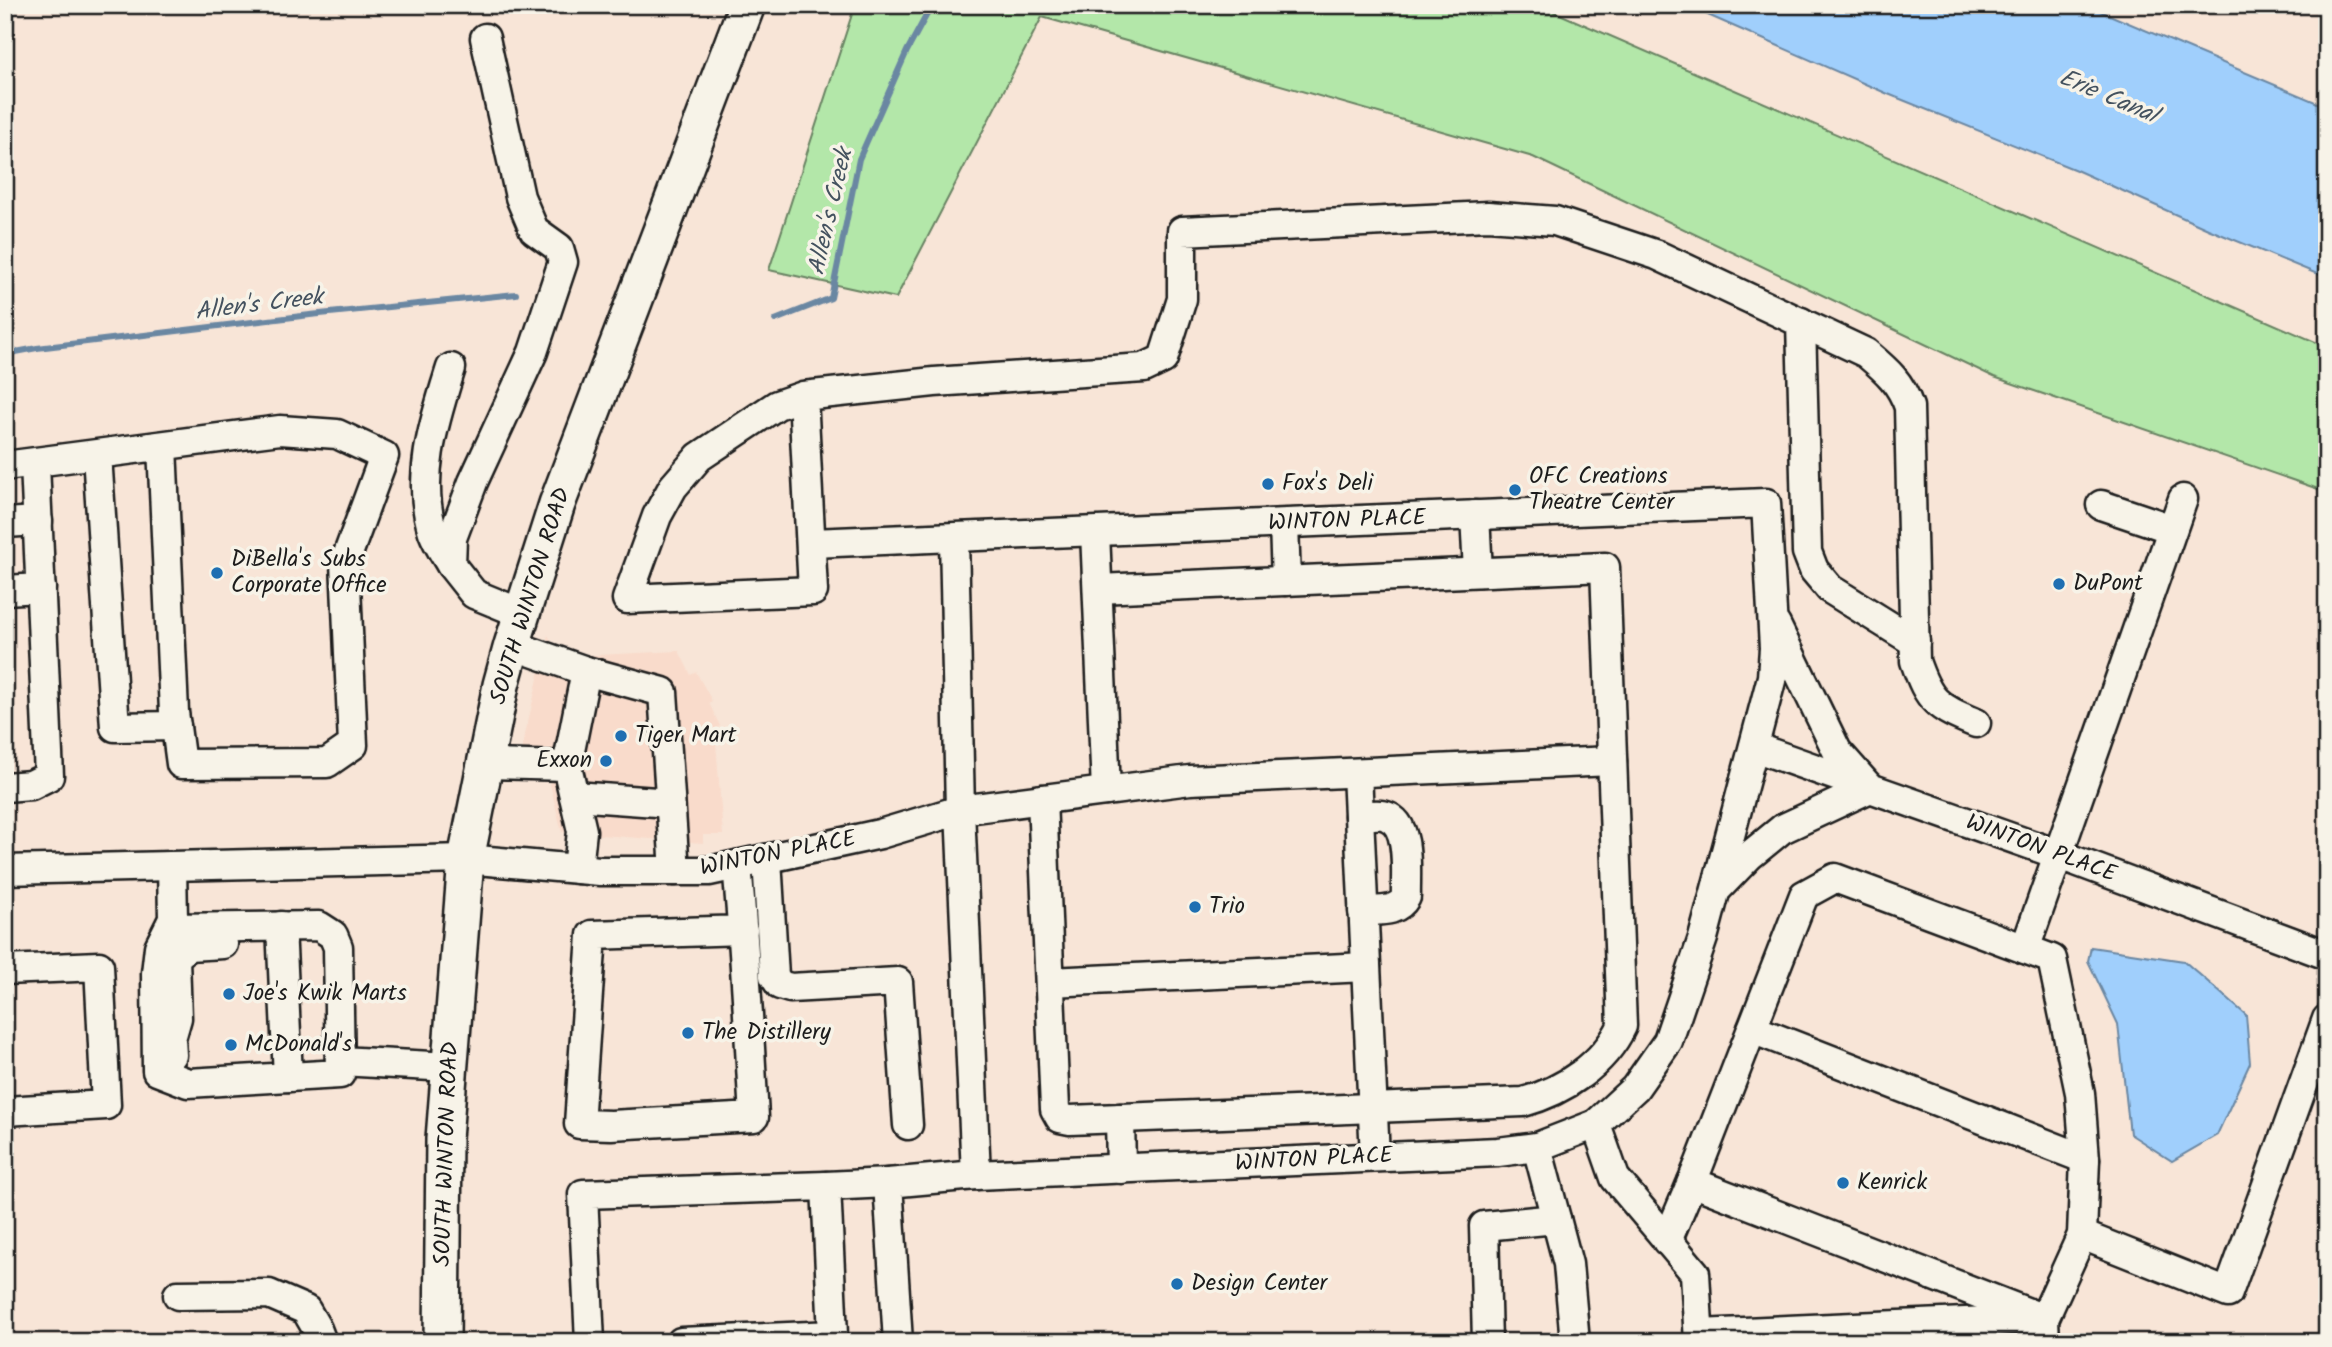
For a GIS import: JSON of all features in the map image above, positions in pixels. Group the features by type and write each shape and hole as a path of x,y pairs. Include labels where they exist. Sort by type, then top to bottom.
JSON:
{"main road":[{"name":"SOUTH WINTON ROAD","path":"442,1342 444,1139 466,859 485,764 517,629 557,504 747,5"}],"street":[{"path":"451,565 452,538 473,482 533,352 563,262 559,248 534,230 520,197 485,38"},
{"path":"803,396 813,591 627,599 657,516 673,487 699,457 776,405 803,396 934,382 1144,368 1163,359 1182,299 1182,231 1488,216 1555,221 1657,255 1866,353 1890,374 1903,390 1909,407 1915,661 1930,696 1945,711 1976,723"},
{"path":"1801,322 1807,552 1814,570 1830,589 1915,642"},
{"path":"451,368 435,417 424,479 433,531 451,565 474,594 517,629 586,671 663,692 675,871"},
{"path":"5,466 280,430 337,434 384,456 345,562 354,744 327,763 181,764 176,726 162,446"},
{"path":"97,455 115,727 176,726"},
{"path":"5,787 32,785 49,776 35,464"},
{"path":"2025,949 2183,499"},
{"path":"1766,503 1806,502"},
{"name":"WINTON PLACE","path":"590,1342 583,1194 826,1186 976,1175 1498,1152 1537,1147 1595,1124 1635,1088 1668,1041 1703,939 1772,677 1774,648 1766,503 812,544"},
{"path":"2101,505 2172,529"},
{"path":"1475,515 1478,572"},
{"path":"5,523 38,522"},
{"path":"1284,524 1286,581"},
{"path":"1095,532 1106,791"},
{"path":"954,538 960,810 976,1175"},
{"path":"1042,799 1055,1109 1060,1118 1070,1120 1523,1102 1543,1097 1595,1063 1614,1043 1622,1026 1605,567 1098,589"},
{"path":"5,590 41,587"},
{"path":"1716,891 1749,856 1783,830 1870,788 1837,751 1770,613"},
{"path":"578,869 582,831 567,766 586,671"},
{"name":"WINTON PLACE","path":"1754,747 2057,854 2327,955"},
{"name":"WINTON PLACE","path":"5,870 466,859 578,869 709,871 880,834 960,810 1191,780 1612,761"},
{"path":"485,764 567,766"},
{"path":"1357,773 1375,1157"},
{"path":"574,796 670,803"},
{"path":"1359,816 1386,816 1397,824 1404,837 1406,897 1402,905 1392,910 1363,911"},
{"path":"767,859 774,976 780,985 790,988 898,982 908,1125"},
{"path":"737,865 743,930 754,1117 579,1124 592,935 743,930"},
{"path":"172,866 173,919 159,947 156,973 158,1071 188,1083 288,1070"},
{"path":"1667,1241 1804,895 1835,878 2052,959 2080,1093 2085,1159 2082,1235 2045,1330"},
{"path":"319,926 333,935 338,947 341,1074 288,1070 200,1070 177,1063 170,1048 177,1018 174,965 181,950 188,946 281,934 319,926"},
{"path":"170,928 281,934"},
{"path":"281,934 288,1070"},
{"path":"5,970 99,966 106,1105 5,1111"},
{"path":"1050,982 1366,967"},
{"path":"2082,1235 2228,1293 2327,1019"},
{"path":"1752,1029 2085,1159"},
{"path":"340,1061 450,1067"},
{"path":"1120,1118 1121,1169"},
{"path":"1595,1124 1615,1178 1695,1273 1699,1338 2045,1330"},
{"path":"1537,1147 1568,1264 1575,1342"},
{"path":"1692,1182 2045,1330"},
{"path":"888,1183 898,1342"},
{"path":"681,1342 833,1338 826,1186"},
{"path":"1487,1342 1484,1226 1556,1219"},
{"path":"178,1295 269,1294 306,1310 321,1342"}],"shaded area":[{"path":"548,635 556,651 576,656 679,651 691,675 696,672 712,701 709,703 720,726 715,729 723,835 703,835 703,843 562,832 548,776 519,780 522,748"}],"green space":[{"path":"855,5 1539,5 2327,347 2327,492 1994,377 1533,157 1042,17 896,298 769,270"}],"water":[{"name":"Erie Canal","path":"1685,5 2086,5 2327,107 2327,278 2076,170 1888,94"},
{"path":"2091,947 2184,961 2246,1015 2250,1063 2217,1135 2172,1161 2130,1134 2118,1024 2088,961"}],"waterway":[{"name":"Allen's Creek","path":"775,320 831,298 859,159 907,51 932,5"},
{"name":"Allen's Creek","path":"5,354 310,315 516,294"}],"place":[{"name":"Fox's Deli","path":"1268,484"},
{"name":"OFC Creations Theatre Center","path":"1515,490"},
{"name":"DiBella's Subs Corporate Office","path":"217,573"},
{"name":"DuPont","path":"2059,584"},
{"name":"Tiger Mart","path":"621,736"},
{"name":"Exxon","path":"606,761"},
{"name":"Trio","path":"1195,907"},
{"name":"Joe's Kwik Marts","path":"229,994"},
{"name":"The Distillery","path":"688,1033"},
{"name":"McDonald's","path":"231,1045"},
{"name":"Kenrick","path":"1843,1183"},
{"name":"Design Center","path":"1177,1284"}]}
